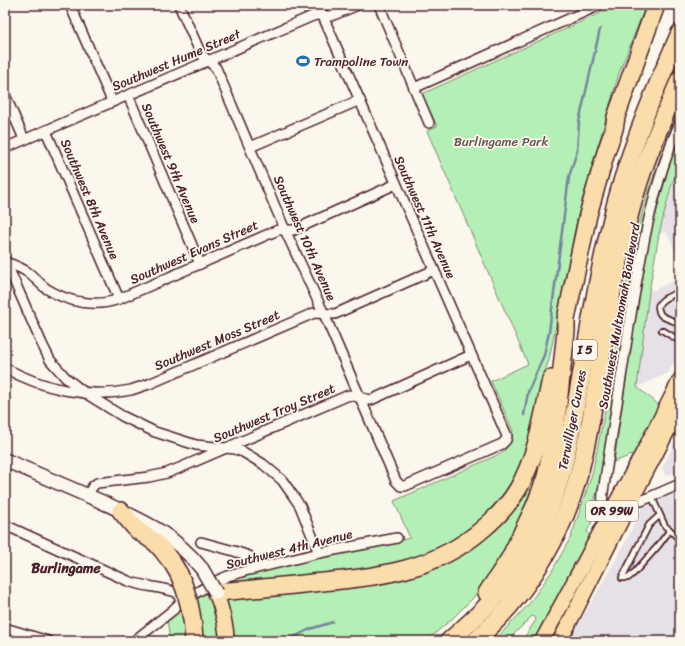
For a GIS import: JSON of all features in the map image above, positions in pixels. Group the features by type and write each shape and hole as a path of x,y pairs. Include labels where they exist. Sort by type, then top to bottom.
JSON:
{"highway":[{"path":"614,130 616,116 656,5"},
{"path":"471,623 482,599 494,584 510,558 535,506 546,477 555,425 566,331 566,319 576,265 588,215 606,152 614,130 622,116 666,5"},
{"name":"Terwilliger Curves","path":"449,641 471,623 495,599 510,581 526,558 547,517 555,496 562,473 571,431 593,304 610,226 625,173 644,117 680,33"},
{"name":"Terwilliger Curves","path":"475,641 515,601 532,578 557,534 569,505 577,481 587,441 609,307 625,231 643,172 680,79"},
{"path":"216,594 228,591 336,581 391,574 425,564 468,542 490,523 505,507 518,490 523,480 534,449 561,329 566,319"},
{"path":"120,511 137,530 156,543 179,574 188,597 192,613 194,641"}],"main road":[{"name":"OR 99W","path":"542,641 645,449 680,380"},
{"name":"OR 99W","path":"560,641 680,407"},
{"path":"5,460 148,524 170,538 186,551 202,570 216,594 225,619 227,641"}],"street":[{"path":"70,5 112,101"},
{"name":"Southwest 10th Avenue","path":"179,5 201,54 216,68 396,481 401,486"},
{"name":"Southwest 11th Avenue","path":"318,5 507,436 506,440 502,444 408,485 401,486"},
{"name":"Southwest Hume Street","path":"5,148 315,15 331,16 358,5"},
{"path":"379,5 429,123"},
{"path":"414,88 600,5"},
{"path":"5,95 24,139"},
{"name":"Southwest 9th Avenue","path":"128,95 200,264"},
{"path":"250,147 360,100"},
{"name":"Southwest Multnomah Boulevard","path":"610,515 605,510 603,505 603,492 641,253 656,191 680,122"},
{"name":"Southwest 8th Avenue","path":"46,131 119,299"},
{"name":"Southwest Evans Street","path":"5,261 29,273 46,288 70,299 88,303 107,303 278,230 294,230 396,184"},
{"path":"5,261 50,360 66,378 122,416 155,432 196,445 235,449 264,464 282,480 300,506 319,553"},
{"name":"Southwest Moss Street","path":"5,368 46,386 85,392 107,393 131,390 314,313 334,314 434,270"},
{"name":"Southwest Troy Street","path":"87,496 93,486 97,484 167,473 349,395 371,400 471,355"},
{"path":"632,499 641,501 680,484"},
{"path":"5,525 137,585 167,590 178,594 181,602"},
{"name":"Southwest 4th Avenue","path":"134,641 181,602 214,582 228,576 258,567 319,553 397,538"},
{"path":"202,542 249,556 258,567"},
{"path":"5,628 48,641"}],"lane":[{"path":"680,292 662,300 658,307 662,316 680,324"},
{"path":"662,330 680,341"},
{"path":"652,497 665,526 680,540"},
{"path":"660,515 649,525 622,578 628,578 633,574 670,530"}],"shaded area":[{"path":"680,174 680,261 666,231 659,234 675,176"},
{"path":"680,278 680,350 668,373 637,387 649,292"},
{"path":"680,432 680,470 666,476 662,468"},
{"path":"680,489 680,641 567,641 591,603 624,545 643,505"}],"green space":[{"name":"Burlingame Park","path":"618,5 646,5 619,73 577,219 531,448 516,480 496,507 479,524 404,578 431,571 462,556 490,535 506,519 526,488 531,490 516,527 491,574 472,599 452,619 426,641 170,641 167,619 202,594 225,582 261,571 410,538 394,501 502,453 508,446 513,431 491,381 528,364 427,131 437,126 422,94"},
{"path":"680,107 680,112 667,145 601,477 594,503 591,524 587,531 590,537 534,641 522,641 536,620 535,617 532,616 507,641 494,641 529,604 552,571 571,537 592,474 606,406 633,248 647,194 668,135"},
{"path":"680,130 680,161 671,187 659,234 649,292 637,387 659,405 634,454 614,462 643,262"}],"waterway":[{"path":"524,415 528,392 544,355 549,332 569,177 577,151 579,122 600,29"},
{"path":"286,641 310,629 333,622"}],"place":[{"name":"Trampoline Town","path":"303,61"}],"district":[{"name":"Burlingame","path":"66,568"}]}
